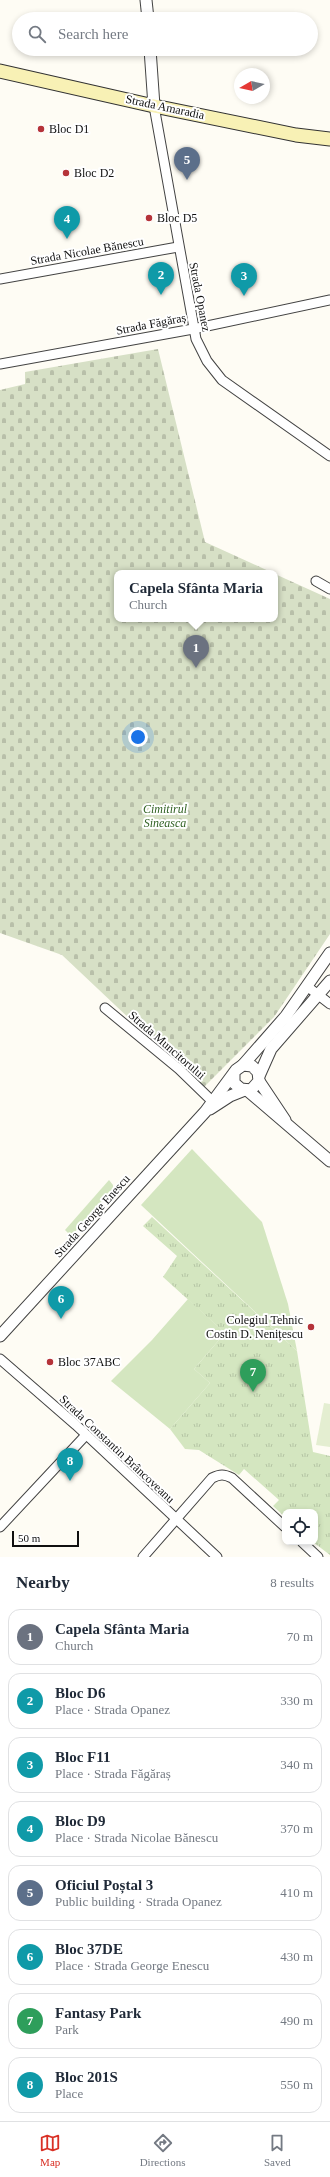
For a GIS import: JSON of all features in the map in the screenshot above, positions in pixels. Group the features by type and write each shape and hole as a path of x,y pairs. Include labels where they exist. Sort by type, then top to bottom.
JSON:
{"main road":[{"name":"Strada Amaradia","path":"0,71 154,106 296,135 330,139"}],"street":[{"path":"146,0 147,12"},
{"path":"150,56 154,106"},
{"name":"Strada Opanez","path":"154,106 193,329 196,339 207,361 222,380 330,456"},
{"name":"Strada Nicolae Bănescu","path":"0,279 178,247"},
{"name":"Strada Făgăraș","path":"0,364 193,329 330,300"},
{"path":"316,581 330,589"},
{"path":"330,953 308,987 286,1016 234,1074 234,1082 241,1089 246,1090 330,1162"},
{"path":"246,1090 254,1088 271,1049 330,981"},
{"path":"308,987 330,1004"},
{"name":"Strada Muncitorului","path":"105,1008 179,1069 212,1101"},
{"path":"243,1065 256,1068 259,1079 287,1124"},
{"name":"Strada George Enescu","path":"0,1336 205,1112 234,1074"},
{"name":"Strada George Enescu","path":"205,1112 230,1096 246,1090"},
{"name":"Strada Constantin Brâncoveanu","path":"0,1360 86,1435 217,1557"},
{"path":"0,1527 86,1435"},
{"path":"143,1557 212,1478 225,1474 232,1478 282,1524"},
{"path":"305,1545 318,1557"}],"green space":[{"name":"Cimitirul Sineasca","path":"158,349 205,542 266,570 114,570 114,622 278,622 278,575 330,599 330,934 274,1017 203,1088 62,955 0,933 0,390 25,384 25,372"},
{"path":"192,1149 262,1222 288,1304 297,1351 141,1205"},
{"path":"109,1180 113,1185 113,1189 73,1234 69,1234 65,1230"},
{"path":"152,1217 297,1351 313,1452 330,1456 330,1555 317,1545 318,1509 282,1509 282,1514 273,1506 279,1500 244,1469 239,1475 199,1450 185,1449 170,1429 210,1383 194,1369 225,1333 163,1277 177,1256 143,1226"},
{"path":"188,1299 225,1333 194,1369 210,1383 170,1429 111,1381 152,1340"},
{"path":"324,1403 330,1404 330,1447 316,1445"}],"place":[{"name":"Bloc D1","path":"41,129"},
{"name":"Bloc D2","path":"66,173"},
{"name":"Oficiul Poștal 3","path":"187,180"},
{"name":"Bloc D5","path":"149,218"},
{"name":"Bloc D9","path":"67,239"},
{"name":"Bloc D6","path":"161,295"},
{"name":"Bloc F11","path":"244,296"},
{"name":"Capela Sfânta Maria","path":"196,668"},
{"name":"Bloc 37DE","path":"61,1319"},
{"name":"Colegiul Tehnic Costin D. Nenițescu","path":"311,1327"},
{"name":"Bloc 37ABC","path":"50,1362"},
{"name":"Fantasy Park","path":"253,1392"},
{"name":"Bloc 201S","path":"70,1481"}]}
